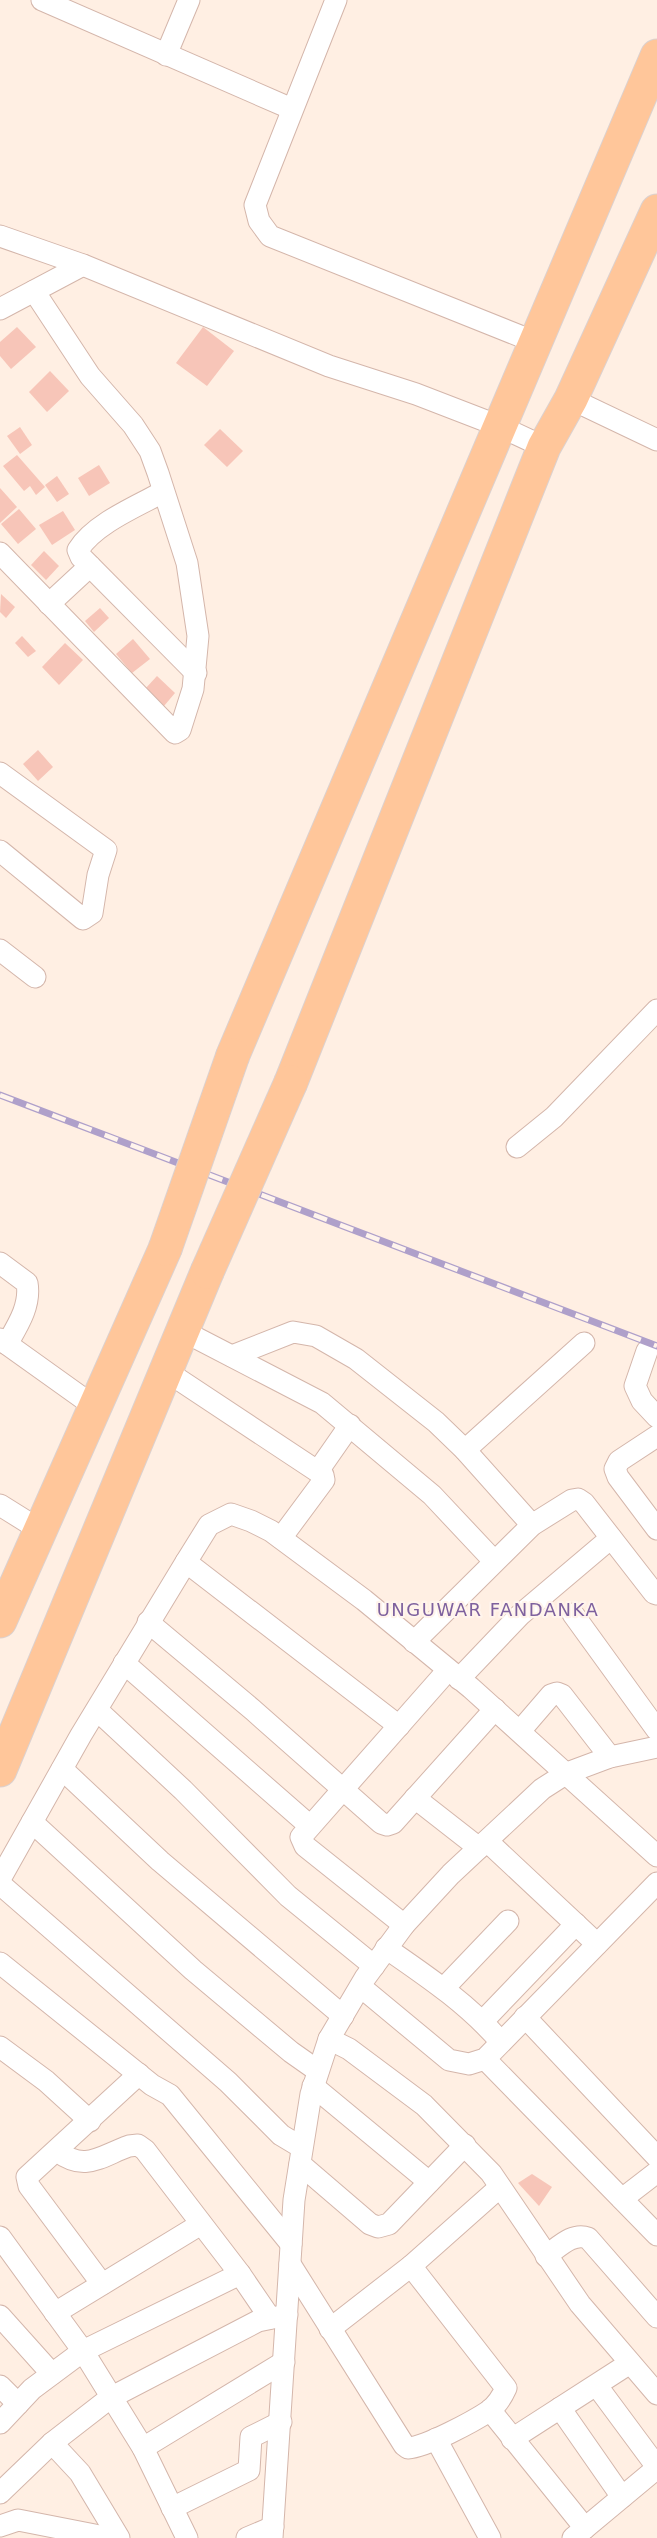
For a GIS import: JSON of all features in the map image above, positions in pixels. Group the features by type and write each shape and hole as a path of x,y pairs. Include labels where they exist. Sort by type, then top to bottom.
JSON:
{"main road":[{"path":"0,1621 165,1249 233,1054 657,56"},
{"path":"0,1770 207,1272 291,1082 544,447 571,399 657,211"}],"street":[{"path":"44,0 292,109"},
{"path":"166,55 189,0"},
{"path":"336,0 255,205 259,221 270,236 535,342"},
{"path":"0,236 82,265 329,366 416,394 499,426 544,447"},
{"path":"0,309 82,265"},
{"path":"0,553 175,732 183,725 196,673 198,636 187,563 150,451 133,425 90,376 34,291"},
{"path":"571,399 657,440"},
{"path":"163,492 118,516 83,542 78,550 81,557 196,673"},
{"path":"49,604 90,566"},
{"path":"0,773 106,850 98,875 92,913 83,919 0,851"},
{"path":"0,950 35,976"},
{"path":"517,1147 554,1117 657,1010"},
{"path":"0,1263 27,1283 28,1290 24,1313 3,1341 94,1407"},
{"path":"183,1331 322,1403 432,1495 494,1561"},
{"path":"232,1356 293,1332 316,1336 356,1359 436,1422 465,1450 532,1525"},
{"path":"465,1450 584,1344"},
{"path":"647,1352 635,1386 642,1401 657,1417"},
{"path":"166,1371 323,1475 324,1480 281,1539"},
{"path":"318,1471 350,1425"},
{"path":"657,1436 619,1461 615,1469 618,1477 657,1529"},
{"path":"414,1642 532,1525 572,1500 578,1499 584,1503 657,1594"},
{"path":"0,1505 40,1530"},
{"path":"0,1879 148,1622 209,1525 231,1514 251,1521 281,1539 414,1642 652,1844"},
{"path":"404,1925 305,1846 301,1837 399,1726 520,1615 611,1538"},
{"path":"186,1562 399,1726"},
{"path":"573,1614 657,1730"},
{"path":"148,1622 253,1710 342,1790 381,1823 387,1825 393,1823 495,1709"},
{"path":"124,1663 310,1826"},
{"path":"520,1731 551,1695 557,1693 562,1695 610,1757"},
{"path":"97,1710 183,1790 288,1896 374,1966"},
{"path":"247,2538 273,2532 284,2362 278,2316 290,2254 294,2200 301,2156 316,2079 329,2039 374,1966 404,1925 542,1789 567,1773 610,1757 657,1746"},
{"path":"62,1769 160,1861 343,2016"},
{"path":"415,1798 483,1845 597,1944"},
{"path":"32,1822 193,1970 291,2052 316,2079 429,2182"},
{"path":"361,1987 449,2060 469,2064 485,2059 657,1883"},
{"path":"0,1884 222,2076 370,2224 378,2227 389,2224 465,2145"},
{"path":"444,1988 508,1921"},
{"path":"483,2021 576,1924"},
{"path":"386,1948 444,1988 483,2021 501,2042"},
{"path":"0,1963 139,2074 170,2095 290,2254 330,2329 408,2448 414,2448 436,2439 490,2410 502,2398 506,2388 411,2266"},
{"path":"525,2017 657,2157"},
{"path":"329,2039 349,2049 424,2105 491,2173 579,2304 657,2394"},
{"path":"0,2047 28,2067 90,2121"},
{"path":"485,2059 657,2235"},
{"path":"102,2284 29,2186 27,2177 139,2074"},
{"path":"57,2151 70,2161 82,2164 129,2146 138,2145 145,2150 240,2274 278,2316"},
{"path":"622,2199 657,2172"},
{"path":"330,2329 411,2266 500,2187"},
{"path":"55,2313 201,2224"},
{"path":"546,2256 577,2236 588,2238 657,2317"},
{"path":"0,2237 82,2351 143,2448 187,2538"},
{"path":"0,2423 32,2389 82,2351 240,2274"},
{"path":"0,2316 52,2374"},
{"path":"0,2493 52,2443 110,2398 258,2321 278,2316"},
{"path":"143,2448 284,2362"},
{"path":"512,2439 630,2364"},
{"path":"0,2386 18,2404"},
{"path":"490,2410 579,2533 657,2468 597,2386"},
{"path":"560,2409 622,2497"},
{"path":"172,2508 249,2470 251,2437 280,2422"},
{"path":"436,2439 490,2538"},
{"path":"52,2443 80,2473 119,2538"},
{"path":"0,2526 18,2520 110,2538"}],"building":[{"path":"17,327 36,347 11,369 0,356 0,342"},
{"path":"203,327 234,351 207,386 176,363"},
{"path":"50,371 69,391 47,412 29,392"},
{"path":"20,427 32,445 20,454 7,436"},
{"path":"220,429 243,451 227,467 204,445"},
{"path":"17,455 45,487 36,495 30,486 24,491 3,466"},
{"path":"99,465 110,483 89,496 78,478"},
{"path":"57,476 69,494 57,502 45,485"},
{"path":"0,488 17,507 0,523"},
{"path":"19,509 36,529 18,544 1,524"},
{"path":"63,511 75,530 52,545 39,525"},
{"path":"44,551 59,566 46,580 31,565"},
{"path":"1,594 15,607 6,618 0,612"},
{"path":"100,608 109,618 94,632 85,621"},
{"path":"22,636 36,651 28,657 15,643"},
{"path":"133,639 150,659 132,673 116,654"},
{"path":"65,643 83,660 59,685 42,667"},
{"path":"157,676 175,693 164,706 145,689"},
{"path":"38,750 53,767 38,781 23,764"},
{"path":"532,2174 552,2187 539,2206 518,2183"}],"railway":[{"path":"0,1095 657,1346"}],"district":[{"name":"UNGUWAR FANDANKA","path":"488,1610"}]}
